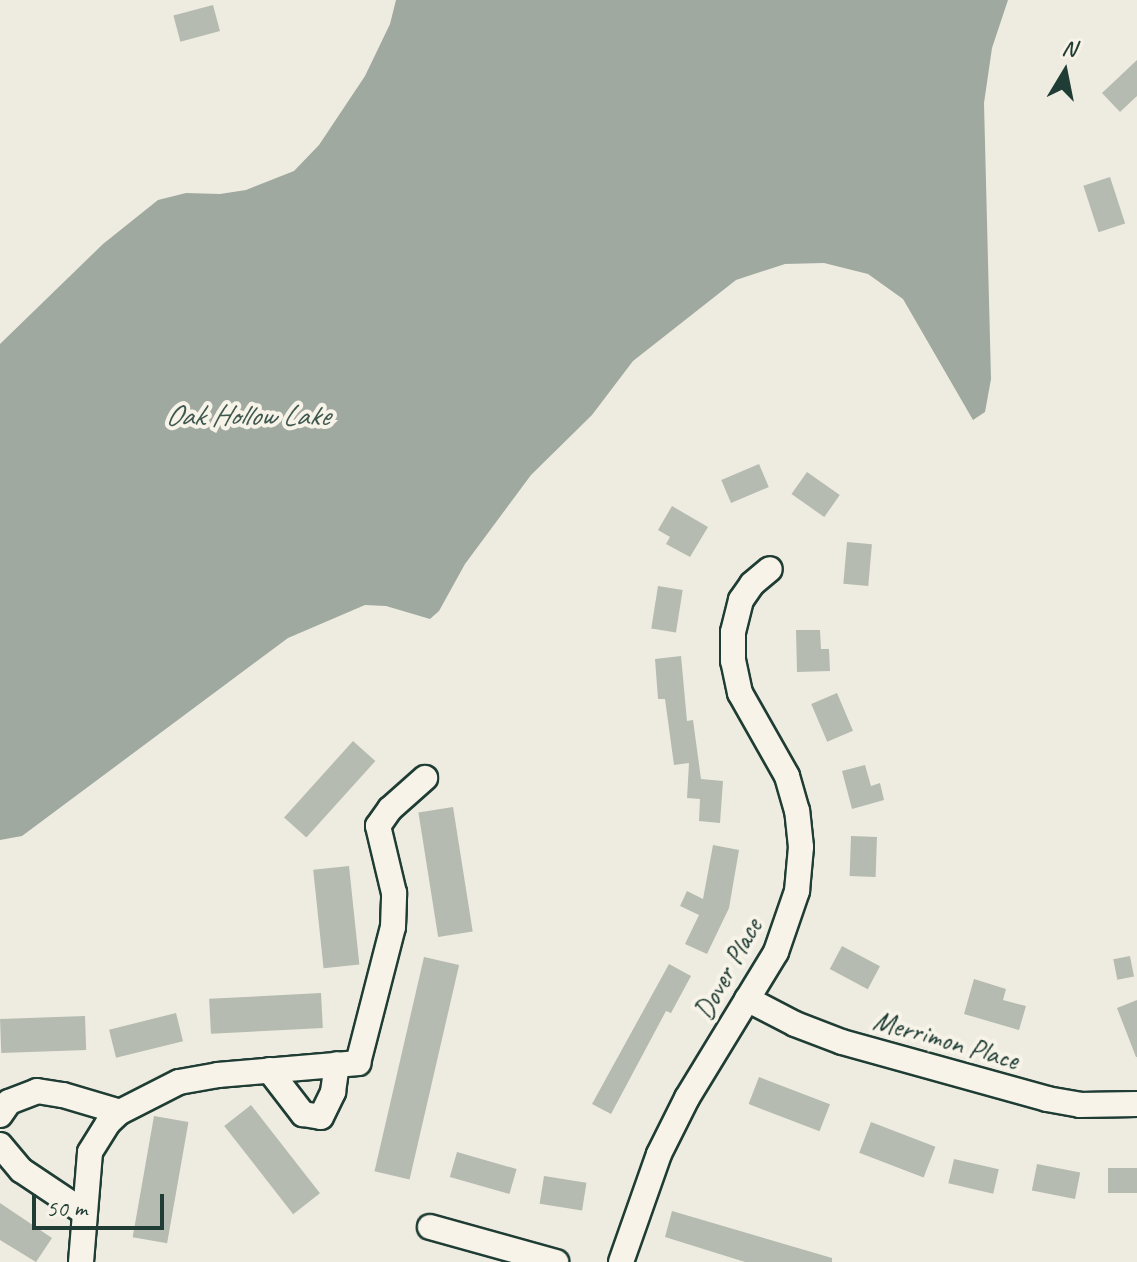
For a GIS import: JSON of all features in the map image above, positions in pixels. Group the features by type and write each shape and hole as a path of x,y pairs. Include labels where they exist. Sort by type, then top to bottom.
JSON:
{"street":[{"name":"Dover Place","path":"621,1262 659,1154 687,1098 787,926 797,891 801,847 797,811 787,776 771,743 749,714 738,688 733,661 733,632 741,600 752,584 770,569"},
{"path":"81,1262 90,1152 108,1123 120,1112 179,1082 269,1070 358,1063 393,927 394,893 378,826 390,809 425,778"},
{"name":"Merrimon Place","path":"747,999 795,1024 842,1042 1047,1099 1080,1105 1137,1104"},
{"path":"269,1070 303,1114 321,1117 333,1092 337,1064"},
{"path":"0,1115 9,1102 37,1091 63,1095 120,1112"},
{"path":"0,1145 21,1170 84,1212"},
{"path":"430,1227 556,1262"}],"water":[{"name":"Oak Hollow Lake","path":"396,0 1008,0 992,48 984,103 991,379 985,412 973,420 903,299 868,274 824,263 785,264 736,280 633,361 592,415 531,475 465,564 439,611 430,619 386,606 365,605 288,638 22,836 0,840 0,344 103,244 158,200 186,193 220,194 246,190 294,171 319,145 365,76 390,24"}],"building":[{"path":"213,5 220,31 180,42 173,16"},
{"path":"1137,60 1137,96 1120,112 1102,93"},
{"path":"1110,177 1125,224 1099,232 1083,186"},
{"path":"759,464 769,487 731,503 721,480"},
{"path":"807,472 840,495 824,517 792,494"},
{"path":"672,506 708,527 690,557 666,544 670,537 658,530"},
{"path":"847,542 872,544 868,586 843,584"},
{"path":"658,586 683,590 676,632 651,628"},
{"path":"796,630 820,630 821,649 829,649 830,671 797,672"},
{"path":"681,656 687,721 693,720 701,779 723,781 720,823 699,821 700,799 687,798 689,763 674,765 665,699 658,699 655,659"},
{"path":"837,693 853,731 827,742 811,704"},
{"path":"353,741 375,761 306,838 284,818"},
{"path":"865,765 871,786 880,783 884,800 852,809 842,771"},
{"path":"453,807 473,931 438,937 418,812"},
{"path":"851,836 877,837 876,877 850,876"},
{"path":"713,845 739,850 729,908 707,954 685,944 699,915 680,906 687,891 703,899"},
{"path":"349,866 359,964 324,968 313,870"},
{"path":"842,946 880,966 868,989 830,969"},
{"path":"1130,956 1134,977 1117,980 1113,959"},
{"path":"424,957 459,965 410,1179 375,1171"},
{"path":"669,964 691,976 671,1013 666,1011 611,1114 592,1104"},
{"path":"974,979 1006,989 1003,1000 1026,1006 1019,1030 964,1014"},
{"path":"321,993 323,1028 211,1034 209,999"},
{"path":"1137,1000 1137,1057 1136,1057 1117,1008"},
{"path":"176,1013 183,1041 116,1058 109,1030"},
{"path":"85,1016 86,1050 1,1053 0,1019"},
{"path":"759,1077 830,1104 820,1131 749,1104"},
{"path":"251,1105 320,1193 293,1214 224,1126"},
{"path":"154,1116 188,1122 167,1243 133,1237"},
{"path":"871,1122 935,1147 924,1178 859,1153"},
{"path":"457,1152 517,1169 509,1194 450,1177"},
{"path":"954,1159 999,1169 993,1194 948,1183"},
{"path":"1037,1164 1080,1172 1075,1199 1032,1191"},
{"path":"1108,1168 1137,1168 1137,1193 1108,1193"},
{"path":"544,1176 586,1183 582,1210 540,1204"},
{"path":"0,1203 52,1238 36,1262 0,1240"},
{"path":"672,1211 832,1258 832,1262 745,1262 665,1237"}]}
